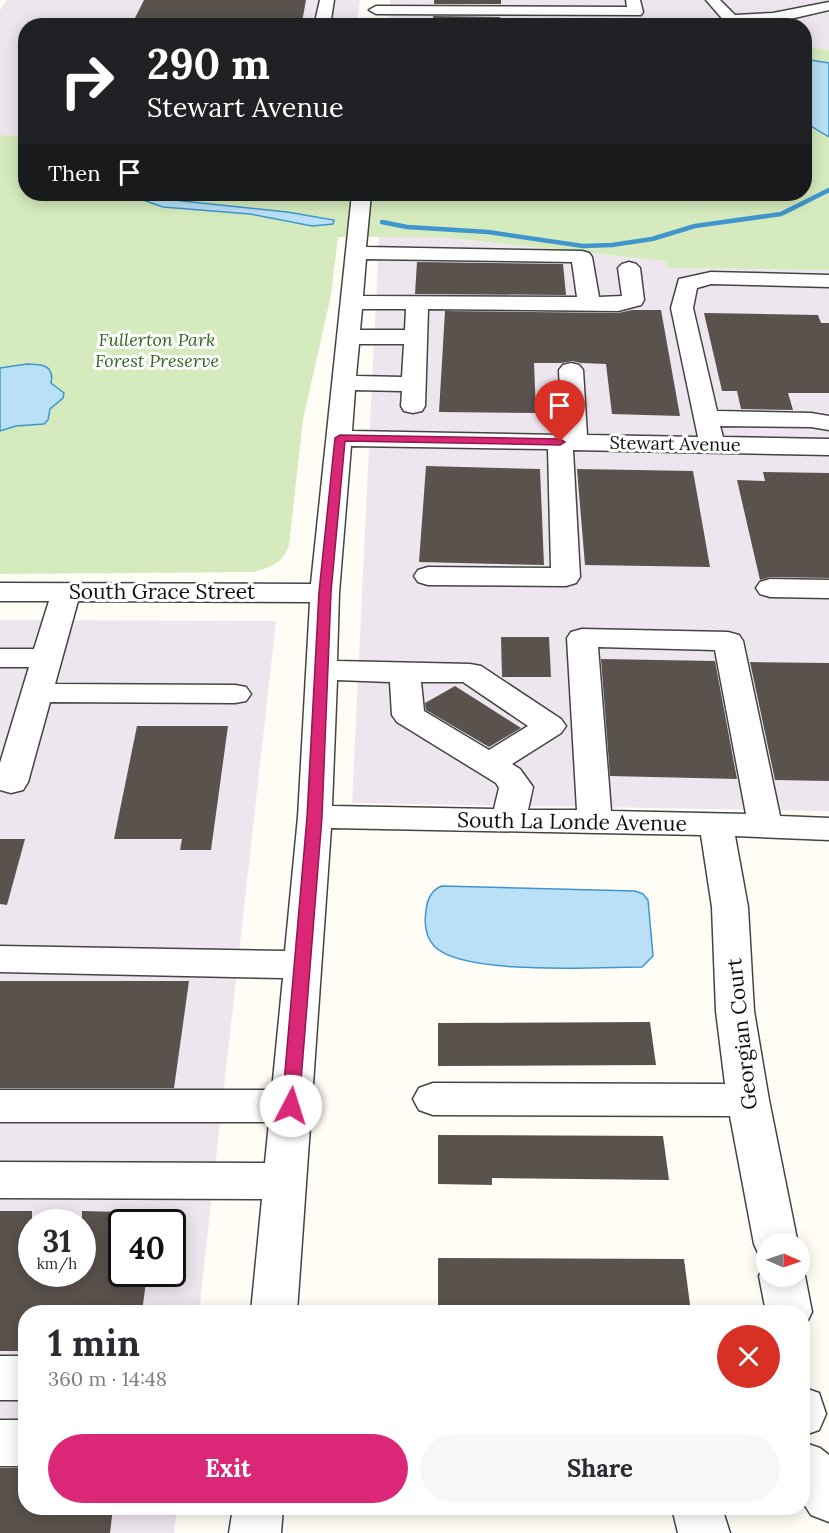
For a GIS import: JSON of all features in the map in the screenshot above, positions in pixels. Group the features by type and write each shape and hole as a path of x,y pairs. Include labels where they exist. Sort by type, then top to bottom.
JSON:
{"street":[{"path":"324,18 327,0"},
{"path":"375,13 415,5 636,12 633,0"},
{"path":"713,1 729,18"},
{"path":"773,18 829,6"},
{"path":"375,13 402,18"},
{"path":"414,18 427,16 505,18"},
{"path":"275,1305 315,817 325,592 360,201"},
{"path":"355,253 582,257 589,305"},
{"path":"352,302 618,304 633,300 629,268"},
{"path":"712,445 682,308 687,284 711,278 829,281"},
{"path":"345,383 413,395 417,303"},
{"path":"349,337 416,338"},
{"path":"428,576 566,577 571,370"},
{"path":"706,418 811,420 829,423"},
{"name":"Stewart Avenue","path":"340,438 829,447"},
{"path":"770,588 829,589"},
{"name":"South Grace Street","path":"0,592 325,592"},
{"path":"11,782 66,592"},
{"path":"595,822 582,638 728,641 765,826"},
{"path":"0,658 47,658"},
{"path":"320,670 470,673 550,726 489,764"},
{"path":"405,673 408,715 508,776 516,787 509,820"},
{"path":"37,693 236,694"},
{"name":"South La Londe Avenue","path":"315,817 716,824 829,829"},
{"name":"Georgian Court","path":"716,824 730,908 735,1011 748,1100 774,1233"},
{"path":"0,959 302,965"},
{"path":"433,1099 748,1100"},
{"path":"0,1106 291,1106"},
{"path":"0,1180 285,1181"},
{"path":"784,1287 788,1305"},
{"path":"0,1378 18,1378"},
{"path":"0,1443 18,1443"},
{"path":"810,1471 829,1498"},
{"path":"255,1533 257,1515"},
{"path":"699,1515 704,1533"}],"shaded area":[{"path":"7,0 360,0 358,18 18,18 18,139 0,139 0,10"},
{"path":"390,0 829,0 829,50 812,47 812,18 389,18"},
{"path":"379,237 439,237 665,261 667,268 829,270 829,811 352,803"},
{"path":"0,620 276,621 200,1305 18,1305 18,1515 176,1515 174,1533 0,1533"}],"green space":[{"name":"Fullerton Park Forest Preserve","path":"812,47 829,50 829,270 667,268 665,261 439,237 338,237 331,295 303,420 289,545 280,560 254,572 0,574 0,135 18,136 18,201 812,201"}],"water":[{"path":"812,60 829,63 829,137 812,127"},
{"path":"146,201 182,201 287,212 334,220 333,224 312,226 250,214 163,207"},
{"path":"27,364 42,365 49,369 52,377 51,383 64,393 63,398 50,409 48,420 44,424 16,426 0,431 0,368"},
{"path":"442,886 635,891 643,894 648,900 653,956 642,967 532,968 472,962 449,956 434,946 425,925 429,899 435,890"}],"building":[{"path":"144,0 306,0 303,18 135,18"},
{"path":"434,0 501,0 501,4 434,4"},
{"path":"433,16 500,17 500,18 433,18"},
{"path":"417,262 563,264 566,295 415,294"},
{"path":"632,310 661,310 680,416 612,414 606,364 572,361 534,363 536,413 439,412 445,311 618,313"},
{"path":"704,313 818,315 821,323 829,323 829,393 788,393 793,410 741,409 737,391 722,391"},
{"path":"426,466 540,469 544,565 419,562"},
{"path":"577,469 693,471 710,567 585,565"},
{"path":"763,472 829,473 829,578 770,577 760,580 737,480 765,481"},
{"path":"501,637 549,637 551,677 502,677"},
{"path":"601,659 715,661 737,779 610,776"},
{"path":"750,662 829,663 829,781 775,780"},
{"path":"455,686 521,728 489,747 426,710 425,703"},
{"path":"137,726 228,726 211,850 180,850 182,839 114,839"},
{"path":"0,839 25,839 7,905 0,904"},
{"path":"0,981 189,981 174,1088 0,1088"},
{"path":"650,1022 656,1065 438,1066 438,1023"},
{"path":"438,1135 663,1136 669,1180 492,1178 492,1185 438,1184"},
{"path":"0,1211 18,1211 18,1287 96,1287 96,1211 108,1212 108,1287 145,1287 143,1305 18,1305 18,1351 0,1351"},
{"path":"438,1258 684,1259 690,1305 438,1305"},
{"path":"0,1468 18,1468 18,1515 112,1515 110,1533 0,1533"}],"waterway":[{"path":"812,198 829,190"},
{"path":"382,222 407,227 488,232 583,246 612,245 652,239 695,226 781,214 807,201"}],"route":[{"path":"291,1106 315,817 325,592 340,438 560,442"}]}
